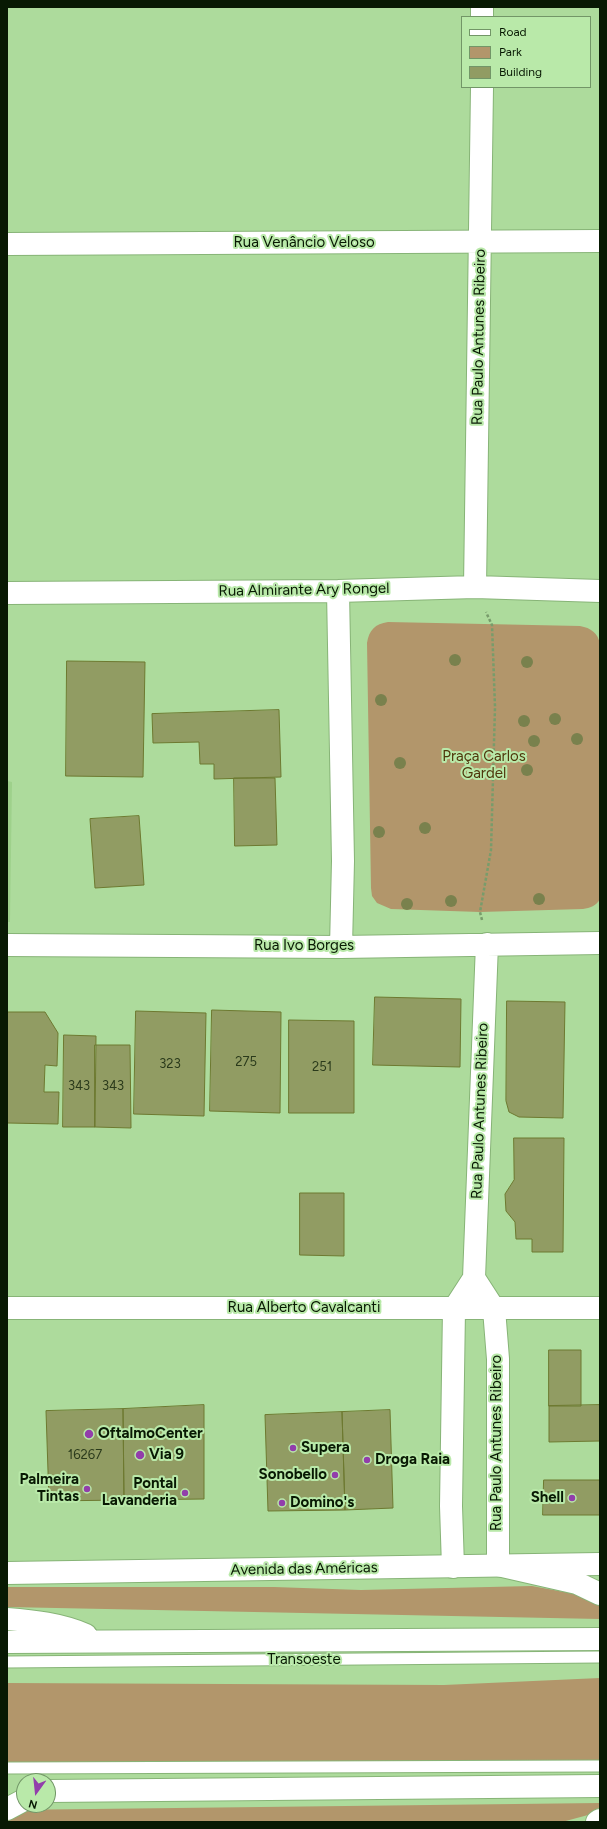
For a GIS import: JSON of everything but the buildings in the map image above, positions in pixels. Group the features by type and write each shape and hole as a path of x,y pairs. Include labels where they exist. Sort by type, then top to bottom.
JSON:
{"main road":[{"name":"Rua Paulo Antunes Ribeiro","path":"475,586 482,88"},
{"name":"Rua Venâncio Veloso","path":"7,244 481,243 600,241"},
{"name":"Rua Almirante Ary Rongel","path":"7,593 338,591 475,586 600,591"},
{"path":"338,591 343,861 341,946"},
{"name":"Rua Ivo Borges","path":"7,946 341,946 600,943"},
{"name":"Rua Paulo Antunes Ribeiro","path":"487,944 474,1278 494,1309 498,1359 498,1565"},
{"path":"452,1567 454,1309 474,1278"},
{"name":"Rua Alberto Cavalcanti","path":"7,1308 600,1308"},
{"name":"Avenida das Américas","path":"7,1573 600,1564"},
{"path":"498,1565 577,1583 600,1594"},
{"path":"7,1619 27,1620 73,1629 102,1641"},
{"path":"7,1642 600,1639"},
{"path":"56,1791 600,1786"}],"lane":[{"name":"Transoeste","path":"7,1662 600,1657"},
{"path":"7,1768 600,1766"}],"path":[{"path":"475,586 492,625 495,699 491,850 480,912 487,944"}],"shaded area":[{"path":"7,781 12,782 10,922 7,922"}],"green space":[{"name":"Praça Carlos Gardel","path":"388,622 580,626 591,630 596,634 600,644 600,899 595,905 583,909 480,912 391,909 377,903 372,896 371,888 367,643 373,628"},
{"path":"532,1586 575,1594 600,1603 600,1619 7,1607 7,1587 274,1587 361,1590"},
{"path":"600,1678 600,1761 7,1763 7,1683 444,1685"},
{"path":"600,1803 600,1807 588,1815 562,1822 7,1822 7,1810 16,1810 16,1813 56,1813 56,1809"}],"place":[{"name":"OftalmoCenter","path":"89,1434"},
{"name":"Supera","path":"293,1448"},
{"name":"Via 9","path":"140,1455"},
{"name":"Droga Raia","path":"367,1460"},
{"name":"Sonobello","path":"335,1475"},
{"name":"Palmeira Tintas","path":"87,1489"},
{"name":"Pontal Lavanderia","path":"185,1493"},
{"name":"Shell","path":"572,1498"},
{"name":"Domino's","path":"282,1503"}]}
